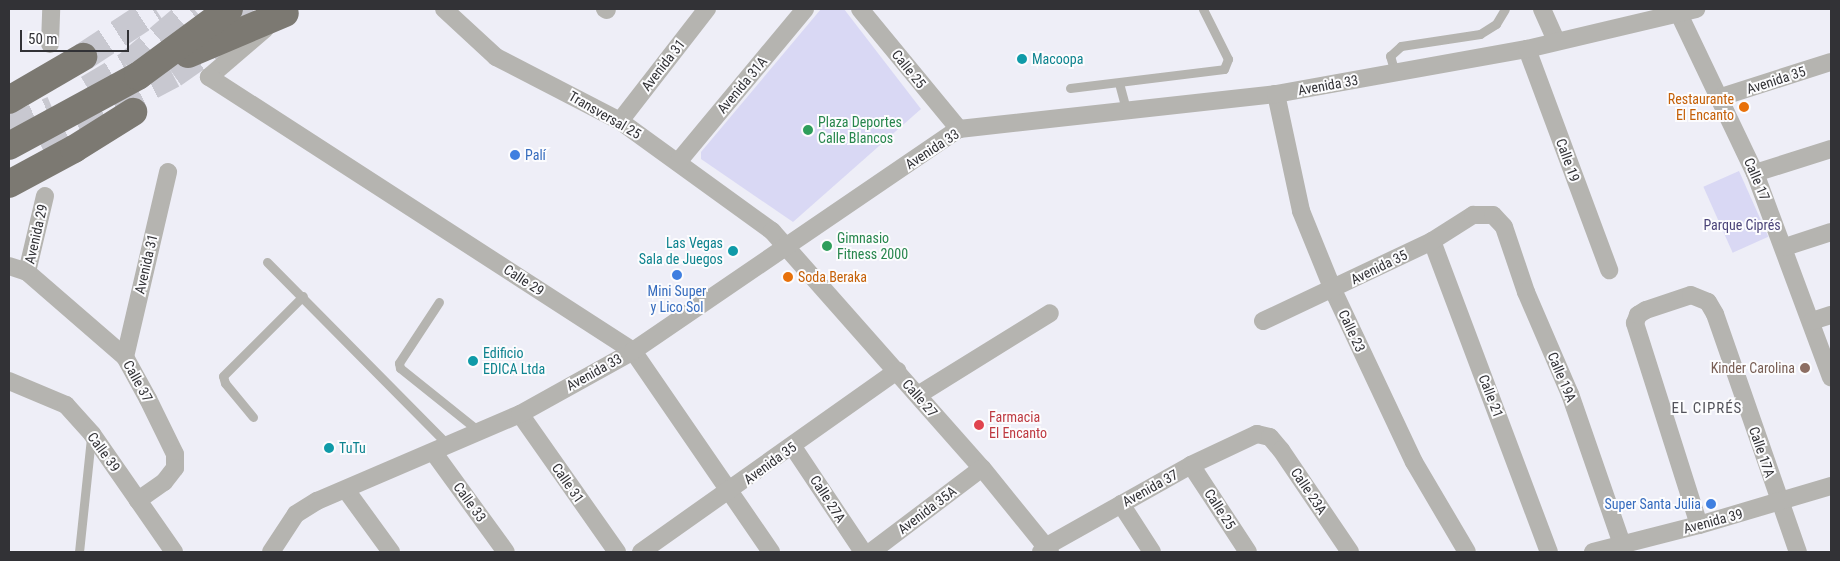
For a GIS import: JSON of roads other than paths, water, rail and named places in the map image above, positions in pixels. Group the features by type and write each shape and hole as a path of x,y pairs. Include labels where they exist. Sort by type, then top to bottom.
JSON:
{"highway":[{"path":"138,76 228,9"},
{"path":"9,146 138,76 287,11"},
{"path":"9,100 83,57"},
{"path":"9,184 74,149 133,112"}],"street":[{"path":"50,44 56,9"},
{"name":"Transversal 25","path":"444,9 496,57 620,121 772,231 787,246"},
{"name":"Avenida 31","path":"620,121 707,9"},
{"name":"Avenida 31A","path":"678,162 805,9"},
{"name":"Calle 25","path":"860,9 959,130"},
{"path":"1542,9 1556,41"},
{"name":"Avenida 33","path":"271,552 296,514 346,490 520,414 633,350 959,130 1276,94 1527,49 1696,9"},
{"name":"Calle 29","path":"287,11 209,76 633,350 771,552"},
{"name":"Calle 17","path":"1679,14 1721,98 1755,173 1785,247 1831,377"},
{"name":"Calle 19","path":"1527,49 1609,270"},
{"name":"Avenida 35","path":"1721,98 1831,62"},
{"name":"Calle 23","path":"1276,94 1301,211 1333,290 1414,462 1467,552"},
{"path":"1755,173 1831,149"},
{"name":"Avenida 31","path":"125,356 168,172"},
{"name":"Avenida 29","path":"27,272 45,196"},
{"name":"Avenida 35","path":"1263,321 1333,290 1432,240 1473,216 1493,215"},
{"name":"Calle 19A","path":"1493,215 1504,227 1526,292 1570,394 1622,544"},
{"path":"1785,247 1831,232"},
{"name":"Calle 21","path":"1432,240 1549,552"},
{"name":"Calle 27","path":"787,246 982,468 1045,550"},
{"name":"Calle 37","path":"9,266 27,272 125,356 175,454 175,468 164,482 138,500"},
{"name":"Calle 17A","path":"1699,525 1636,333 1636,318 1651,308 1682,297 1703,298 1715,314 1798,552"},
{"path":"918,395 1050,314"},
{"path":"1812,321 1831,315"},
{"name":"Avenida 35","path":"641,552 794,447 896,371"},
{"name":"Calle 39","path":"9,381 66,405 92,434 174,552"},
{"name":"Calle 31","path":"520,414 617,552"},
{"name":"Avenida 37","path":"1045,550 1120,504 1191,465 1250,436 1264,434"},
{"name":"Calle 23A","path":"1264,434 1281,450 1350,552"},
{"name":"Calle 27A","path":"794,447 863,552"},
{"name":"Calle 33","path":"442,449 506,552"},
{"name":"Calle 25","path":"1191,465 1248,552"},
{"name":"Avenida 35A","path":"871,552 982,468"},
{"name":"Avenida 39","path":"1593,552 1780,503 1831,486"},
{"path":"346,490 391,552"},
{"path":"1120,504 1152,552"}],"lane":[{"path":"1070,88 1224,69 1228,59 1203,9"},
{"path":"1395,73 1390,56 1401,46 1480,34 1496,24 1505,9"},
{"path":"1119,83 1127,112"},
{"path":"267,262 302,296 442,449"},
{"path":"253,417 225,383 224,376 302,296"},
{"path":"438,302 399,363 400,368 480,432"},
{"path":"79,552 92,434"}],"tunnel":[{"path":"83,57 156,9"},
{"path":"88,89 127,66 194,9"},
{"path":"40,144 173,74 207,50 252,9"},
{"path":"9,129 53,110"}],"place":[{"name":"Macoopa","path":"1022,59"},
{"name":"Restaurante El Encanto","path":"1744,107"},
{"name":"Plaza Deportes Calle Blancos","path":"808,130"},
{"name":"Palí","path":"515,155"},
{"name":"Gimnasio Fitness 2000","path":"827,246"},
{"name":"Las Vegas Sala de Juegos","path":"733,251"},
{"name":"Mini Super y Lico Sol","path":"677,275"},
{"name":"Soda Beraka","path":"788,277"},
{"name":"Edificio EDICA Ltda","path":"473,361"},
{"name":"Kinder Carolina","path":"1805,368"},
{"name":"Farmacia El Encanto","path":"979,425"},
{"name":"TuTu","path":"329,448"},
{"name":"Super Santa Julia","path":"1711,504"}],"district":[{"name":"EL CIPRÉS","path":"1707,409"}],"park label":[{"name":"Parque Ciprés","path":"1742,225"}]}
